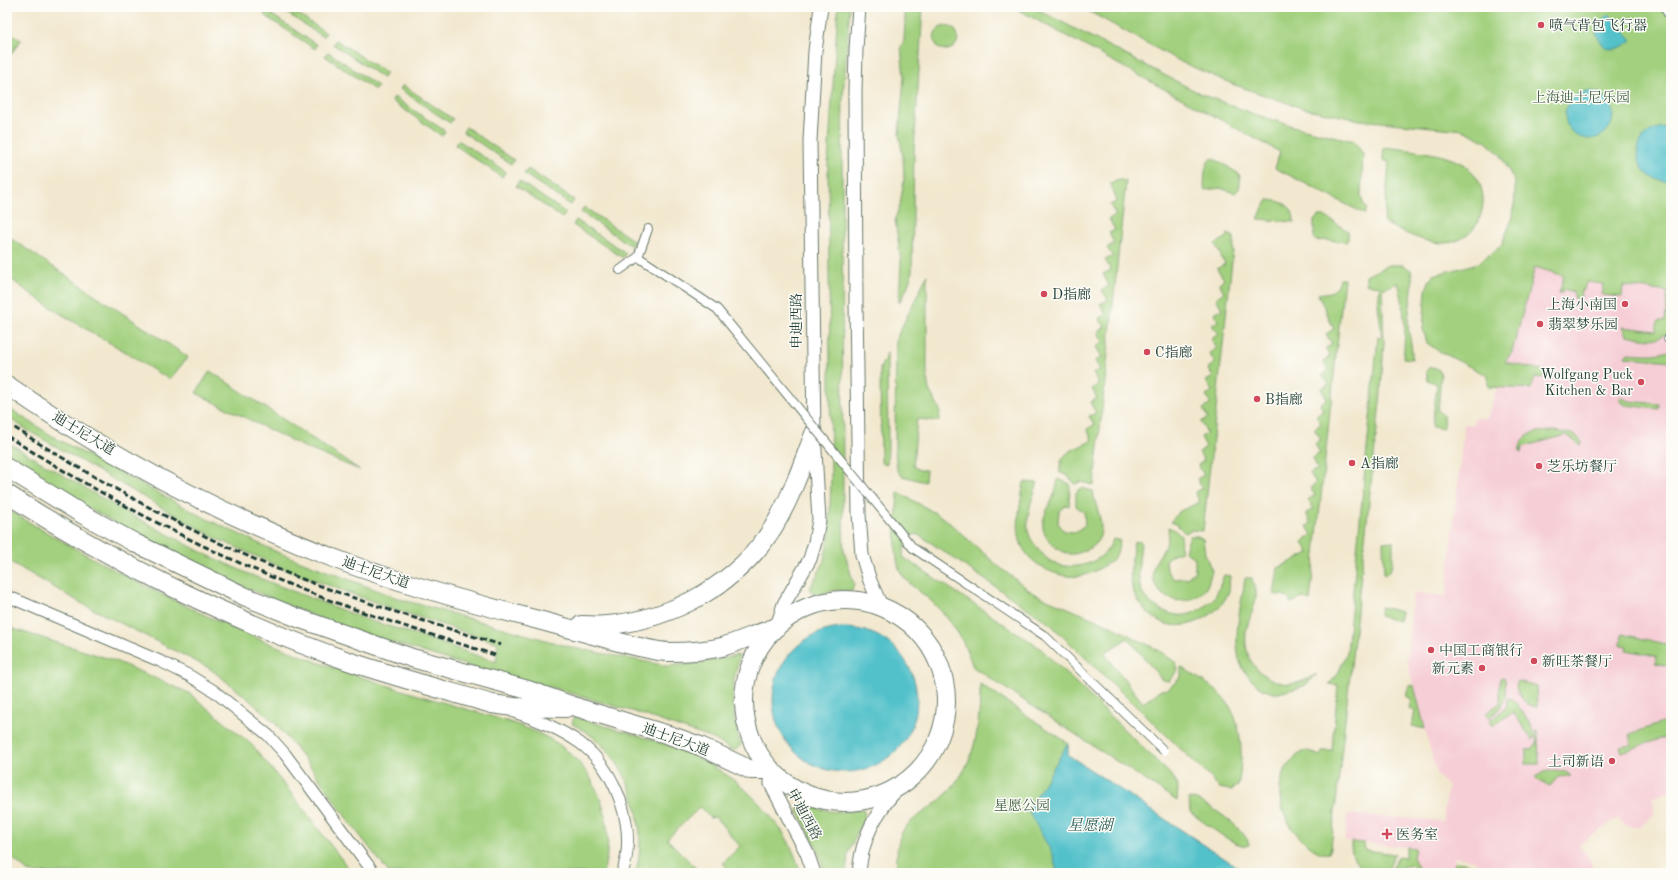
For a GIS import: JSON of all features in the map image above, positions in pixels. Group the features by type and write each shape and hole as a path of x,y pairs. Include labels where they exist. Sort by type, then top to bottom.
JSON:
{"highway":[{"name":"迪士尼大道","path":"7,385 75,428 180,488 290,540 403,582 477,605 638,647 667,652 701,651 721,647 777,627"},
{"path":"556,625 608,625 640,620 665,613 694,599 723,582 752,556 774,526 792,489 814,434"},
{"name":"迪士尼大道","path":"7,468 82,514 135,543 244,596 356,640 412,658 548,696 579,708 669,735 700,746 752,770 771,770"},
{"name":"迪士尼大道","path":"7,494 125,562 235,615 347,660 492,704 514,708 579,708"},
{"path":"834,601 867,603 882,608 899,617 919,634 928,644 937,661 943,680 946,700 944,719 939,738 930,755 918,771 904,784 877,797 859,802 835,802 812,797 795,789 771,770 753,744 745,713 746,681 754,659 757,652 777,627 789,617 804,609 834,601"}],"street":[{"name":"申迪西路","path":"777,627 784,604 810,559 819,520 814,434 810,141 815,51 821,7"},
{"path":"859,7 856,49 856,301 859,514 862,555 870,581 882,608"},
{"path":"1664,7 1671,18"},
{"path":"620,270 638,257 648,229"},
{"path":"638,257 717,309 913,548 1045,636 1164,752"},
{"path":"7,596 162,662 190,676 214,691 268,735 285,754 373,872"},
{"path":"492,704 542,722 562,732 581,744 598,760 612,780 622,804 627,834 623,871"},
{"name":"申迪西路","path":"771,770 770,784 807,853 814,873"},
{"path":"859,873 865,842 874,822 886,802 899,787 904,784"}],"shaded area":[{"path":"1535,267 1585,282 1668,292 1664,334 1671,342 1671,645 1623,634 1621,645 1627,646 1626,650 1656,656 1655,663 1671,667 1671,790 1653,798 1654,807 1652,816 1640,827 1625,825 1618,818 1579,844 1588,856 1596,873 1483,873 1474,860 1454,857 1454,869 1449,873 1421,873 1416,867 1413,857 1415,848 1345,841 1347,814 1443,821 1448,786 1437,775 1407,661 1413,593 1446,596 1464,424 1473,425 1474,418 1487,418 1505,362 1512,352"}],"green space":[{"path":"278,7 288,7 326,33 323,37"},
{"path":"838,7 850,7 843,96 842,151 843,522 844,551 854,584 852,591 837,590 816,595 810,588 823,564 829,537 831,478 828,162"},
{"path":"923,7 914,151 912,274 899,303 901,261 895,219 900,205 904,179 903,157 899,134 904,78 901,47 904,40 905,21 903,8"},
{"path":"1013,7 1033,7 1201,94 1257,115 1296,127 1354,141 1363,154 1361,196 1363,203 1367,208 1365,214 1275,168 1280,152"},
{"name":"上海迪士尼乐园","path":"1081,7 1671,7 1671,342 1664,334 1661,337 1652,339 1627,335 1623,327 1656,331 1658,321 1665,321 1668,292 1623,286 1622,297 1602,295 1604,284 1586,282 1584,290 1582,289 1580,300 1575,299 1573,292 1563,289 1562,293 1559,293 1564,276 1535,267 1512,352 1505,362 1546,371 1545,377 1535,378 1531,389 1488,387 1488,376 1437,350 1427,343 1423,329 1426,291 1429,281 1433,275 1478,263 1501,246 1513,217 1515,182 1500,154 1485,141 1463,130 1360,120 1302,108 1235,85 1183,63"},
{"path":"266,11 317,45 315,49 264,15"},
{"path":"946,26 955,29 958,38 955,47 946,50 937,47 934,38 937,29"},
{"path":"7,30 21,40 7,59"},
{"path":"336,40 386,73 383,78 333,44"},
{"path":"328,52 378,86 375,90 325,56"},
{"path":"403,85 453,119 450,123 400,89"},
{"path":"394,97 445,131 442,136 392,101"},
{"path":"466,127 514,160 511,164 463,132"},
{"path":"458,140 506,172 502,177 455,145"},
{"path":"1384,147 1444,156 1461,163 1473,173 1480,185 1483,198 1482,212 1477,224 1468,234 1456,241 1441,243 1433,242 1411,236 1384,223 1389,162 1383,160"},
{"path":"1212,158 1239,174 1240,184 1235,193 1220,188 1206,190 1204,188 1206,167 1209,160"},
{"path":"528,169 574,200 571,205 524,174"},
{"path":"1120,180 1126,181 1094,485 1080,482 1075,484 1067,475 1060,473 1060,465 1065,455 1092,440 1087,429 1094,425 1089,416 1096,413 1090,402 1097,398 1092,389 1099,384 1093,373 1100,370 1095,361 1102,357 1096,347 1103,342 1098,332 1105,327 1099,318 1106,314 1100,304 1108,300 1102,290 1109,286 1103,274 1111,270 1105,260 1113,256 1107,248 1114,243 1109,233 1115,230 1109,219 1116,215 1110,205 1117,201 1110,183"},
{"path":"519,181 566,213 562,218 516,186"},
{"path":"1268,200 1287,205 1292,212 1294,222 1258,219"},
{"path":"584,207 634,241 631,246 581,212"},
{"path":"1318,216 1324,216 1348,231 1348,240 1346,242 1326,240 1316,241 1314,238 1314,221"},
{"path":"576,220 626,253 623,258 573,225"},
{"path":"1228,234 1234,237 1234,242 1203,531 1191,530 1185,533 1177,525 1170,522 1180,511 1200,502 1195,492 1202,488 1197,479 1204,475 1198,465 1204,461 1199,452 1206,447 1201,437 1207,433 1201,422 1208,418 1203,409 1211,404 1206,396 1212,391 1206,381 1213,377 1208,368 1215,363 1209,353 1217,348 1211,339 1219,334 1212,325 1218,321 1214,313 1222,309 1216,298 1224,292 1219,283 1224,279 1217,269 1225,264 1215,244 1226,238"},
{"path":"7,236 188,357 170,379 50,307 7,276"},
{"path":"1388,265 1403,265 1411,270 1412,289 1408,321 1412,359 1403,358 1404,320 1402,300 1398,283 1382,289 1384,342 1381,393 1331,848 1329,853 1322,853 1310,847 1289,824 1281,802 1280,790 1286,768 1295,757 1307,750 1320,756 1323,751 1332,751 1338,685 1329,684 1338,674 1347,652 1378,337 1382,337 1378,305 1380,286 1366,284 1366,276"},
{"path":"927,275 927,378 929,390 940,410 939,421 917,419 913,466 919,470 926,470 925,482 902,476 897,470 895,449 896,339"},
{"path":"1340,279 1344,279 1310,601 1303,598 1291,603 1284,596 1274,595 1278,568 1309,553 1303,542 1312,535 1307,526 1311,523 1306,513 1314,509 1308,500 1315,495 1310,488 1316,483 1310,473 1318,469 1312,458 1320,453 1315,444 1321,439 1314,429 1321,424 1316,416 1323,411 1320,404 1327,399 1321,389 1329,384 1322,375 1328,370 1323,362 1330,356 1325,349 1332,344 1326,334 1334,329 1318,294 1326,293 1335,289"},
{"path":"1671,350 1671,361 1625,356 1627,353 1655,354"},
{"path":"887,353 888,449 887,463 885,465 881,462 880,369"},
{"path":"1434,367 1439,370 1441,375 1438,411 1443,415 1444,429 1432,427 1437,384 1428,380 1426,371 1429,368"},
{"path":"210,371 360,470 306,448 196,393"},
{"path":"1621,397 1628,401 1659,404 1659,409 1625,405 1619,400"},
{"path":"7,407 57,439 207,519 277,552 400,599 574,648 668,666 701,663 737,655 739,656 739,659 734,680 733,706 734,720 741,745 734,751 713,739 635,712 550,687 500,676 336,625 220,577 149,542 30,475 7,459 7,442 122,510 205,554 251,575 365,619 496,662 498,643 385,606 287,570 215,538 27,430 7,417"},
{"path":"1552,431 1568,433 1576,436 1582,442 1581,446 1566,435 1522,447 1521,453 1519,452 1523,440 1530,434"},
{"path":"1058,479 1070,484 1069,506 1066,505 1059,511 1058,523 1064,531 1075,532 1085,525 1084,512 1076,506 1076,492 1082,488 1093,491 1099,514 1101,530 1100,536 1096,543 1085,551 1073,554 1063,552 1050,542 1044,533 1043,520 1054,495"},
{"path":"1024,482 1038,483 1029,513 1028,531 1034,544 1048,559 1061,565 1079,566 1088,564 1103,554 1113,539 1120,540 1115,557 1091,573 1072,576 1046,570 1032,560 1022,546 1018,523"},
{"path":"898,492 944,518 998,566 1033,593 1115,628 1160,651 1176,663 1178,670 1169,681 1162,680 1128,638 1104,653 1143,703 1161,690 1168,689 1181,677 1181,667 1219,693 1227,702 1233,713 1240,736 1241,762 1238,786 1231,790 1219,788 1211,778 1050,624 921,536 915,534 906,544 903,557 1040,648 1173,777 1178,788 1177,801 973,667 961,639 951,623 927,597 906,580 900,571 896,554"},
{"path":"7,509 70,546 133,580 231,627 317,662 395,688 504,720 535,732 561,746 575,758 586,772 602,803 608,838 607,856 603,873 389,873 351,824 307,762 274,722 246,697 209,668 81,603 7,560"},
{"path":"1168,527 1175,530 1181,536 1180,553 1175,553 1166,559 1167,571 1174,579 1187,578 1195,571 1195,558 1185,552 1187,544 1190,536 1198,536 1203,539 1205,554 1212,571 1206,588 1194,598 1179,601 1172,599 1159,591 1155,584 1153,570 1166,543"},
{"path":"1134,541 1141,542 1139,582 1143,594 1150,603 1161,610 1173,614 1185,615 1193,613 1205,606 1214,598 1224,575 1230,576 1229,591 1225,599 1212,613 1204,619 1194,623 1175,626 1166,624 1155,618 1140,604 1135,596 1131,582"},
{"path":"1393,541 1393,562 1390,571 1384,575 1383,542"},
{"path":"1245,578 1252,578 1256,594 1246,632 1246,647 1254,666 1271,679 1289,684 1300,682 1317,674 1303,686 1278,693 1268,691 1261,688 1250,679 1242,667 1238,654 1237,635"},
{"path":"1381,607 1401,612 1399,621 1379,616"},
{"path":"7,627 113,660 189,693 252,745 352,873 30,873 7,854"},
{"path":"1622,634 1671,645 1671,667 1655,663 1656,656 1626,650 1627,646 1621,645"},
{"path":"1504,677 1506,697 1500,708 1489,718 1486,713 1500,703 1500,678"},
{"path":"1518,681 1536,686 1537,707 1529,705 1520,696 1516,685"},
{"name":"星愿公园","path":"980,684 1068,743 1068,755 1246,873 897,873 898,843 904,829 911,821 945,796 958,780 970,758 974,746 978,721"},
{"path":"1409,685 1414,686 1425,729 1412,726 1415,710 1409,709 1411,698 1406,697"},
{"path":"1508,698 1513,699 1531,724 1534,738 1532,740 1513,712 1492,726 1490,720 1506,708"},
{"path":"574,717 656,741 682,751 706,762 729,777 751,795 781,830 791,847 801,873 731,873 723,863 740,846 715,817 710,818 700,807 667,839 701,873 636,873 640,846 639,824 636,806 630,789 623,773 602,745 588,733 572,724"},
{"path":"1671,720 1671,735 1622,752 1620,747 1631,745 1630,734"},
{"path":"1535,731 1538,731 1539,764 1526,764 1526,750 1532,749 1537,743"},
{"path":"1555,770 1566,772 1571,776 1558,777 1550,786 1539,781 1535,777 1544,772"},
{"path":"1189,798 1214,809 1224,816 1241,831 1247,839 1249,845 1237,844 1195,816 1190,812"},
{"path":"803,804 839,812 863,809 865,815 848,854 846,873 825,873 817,848 799,813 798,808"},
{"path":"1351,842 1364,843 1365,850 1395,854 1388,870 1373,872 1361,867 1353,857"},
{"path":"1407,847 1415,848 1413,857 1419,870 1416,871 1412,865 1392,869 1398,857 1405,858"},
{"path":"1455,862 1472,865 1481,873 1459,873 1458,871 1450,873 1454,868"}],"water":[{"path":"1609,14 1632,40 1616,49 1607,48 1603,45 1596,33 1600,22"},
{"path":"1589,91 1598,93 1606,98 1611,106 1613,115 1611,124 1606,132 1598,137 1589,139 1580,137 1572,132 1567,124 1565,115 1567,106 1572,98 1580,93"},
{"path":"1663,127 1671,128 1671,180 1660,180 1652,177 1645,171 1640,163 1638,155 1639,146 1643,138 1652,130"},
{"path":"845,628 866,631 885,640 896,649 905,660 914,679 917,700 914,721 905,740 896,751 885,760 866,769 845,772 824,769 805,760 794,751 785,740 776,721 773,700 776,679 785,660 794,649 805,640 824,631"},
{"name":"星愿湖","path":"1068,743 1068,755 1245,873 1057,873 1053,855 1028,810"}],"railway":[{"path":"7,423 76,466 146,506 218,543 292,575 344,594 501,645"},
{"path":"7,436 109,497 214,551 312,594 391,622 498,656"}],"place":[{"name":"喷气背包飞行器","path":"1541,25"},
{"name":"D指廊","path":"1044,294"},
{"name":"上海小南国","path":"1625,304"},
{"name":"翡翠梦乐园","path":"1540,324"},
{"name":"C指廊","path":"1147,352"},
{"name":"Wolfgang Puck Kitchen & Bar","path":"1641,382"},
{"name":"B指廊","path":"1257,399"},
{"name":"A指廊","path":"1352,463"},
{"name":"芝乐坊餐厅","path":"1539,466"},
{"name":"中国工商银行","path":"1431,650"},
{"name":"新旺茶餐厅","path":"1534,661"},
{"name":"新元素","path":"1482,668"},
{"name":"土司新语","path":"1612,761"},
{"name":"医务室","path":"1387,834"}]}
